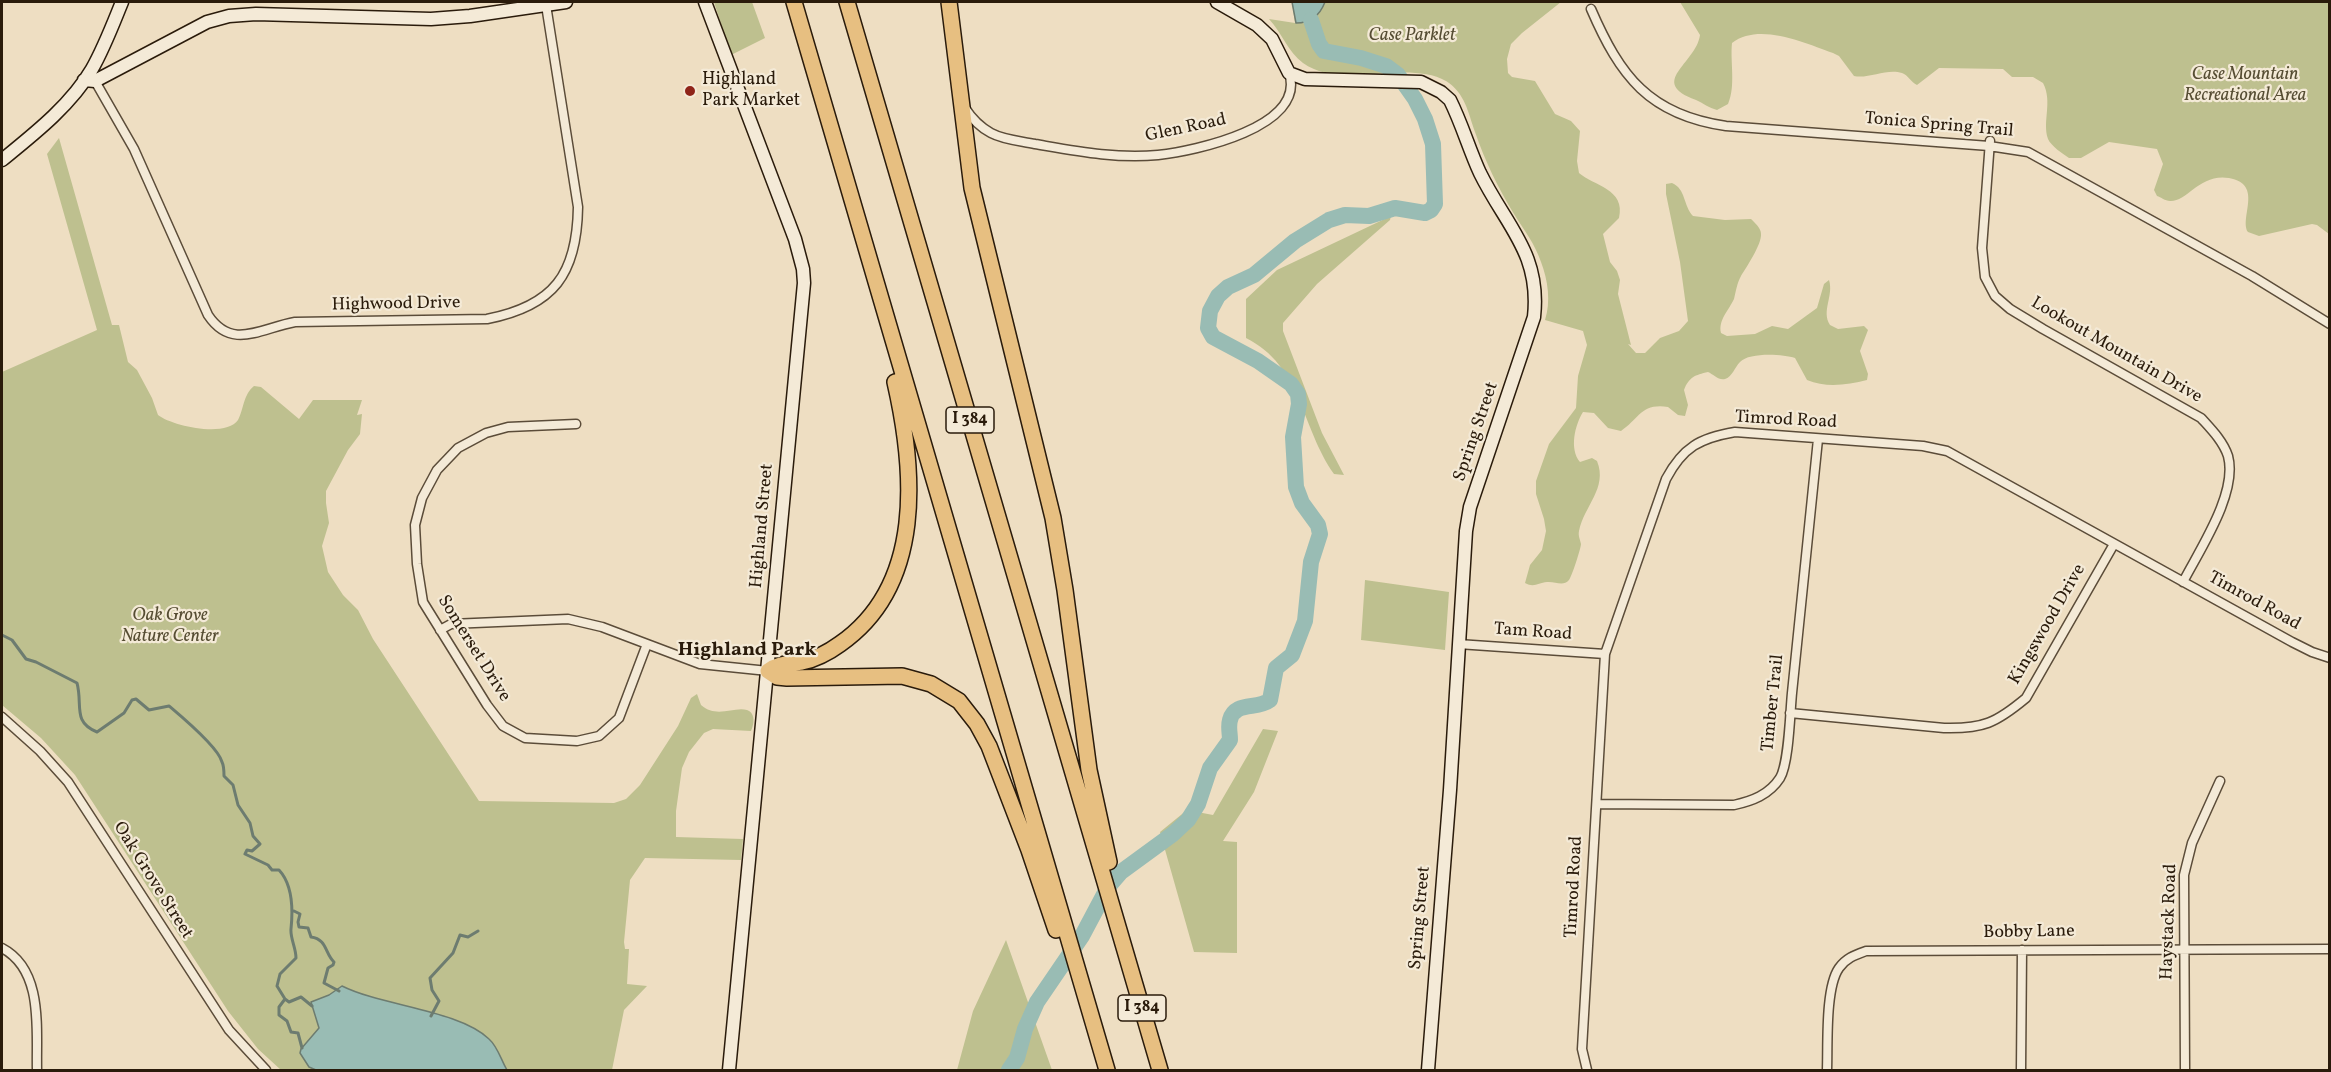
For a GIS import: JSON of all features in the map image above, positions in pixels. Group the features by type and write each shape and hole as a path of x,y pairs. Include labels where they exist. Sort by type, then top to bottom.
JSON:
{"highway":[{"name":"I 384","path":"794,2 1051,899 1061,944 1077,966 1107,1071"},
{"name":"I 384","path":"847,2 1110,870 1114,910 1161,1071"},
{"path":"949,2 967,158 977,214 1055,529 1097,832"},
{"path":"885,317 905,430 909,474 908,514 897,564 876,606 860,627 846,639 818,657 802,662 776,665 768,671 787,678 902,676 931,684 959,701 977,724 989,746 1051,899"}],"street":[{"path":"90,81 122,2"},
{"path":"2,160 90,81 207,22 228,16 256,14 431,19 470,16 566,2"},
{"name":"Highland Street","path":"705,2 795,239 803,268 803,303 729,1071"},
{"path":"1216,2 1257,25 1272,39 1289,73"},
{"name":"Highwood Drive","path":"90,81 134,149 208,315 222,331 232,335 246,335 295,322 487,320 511,315 535,304 554,288 570,264 578,236 578,207 546,5"},
{"name":"Tonica Spring Trail","path":"1591,9 1612,55 1621,67 1646,93 1689,118 1726,126 1990,143 2028,152 2252,276 2330,324"},
{"name":"Glen Road","path":"960,100 973,120 994,134 1097,155 1158,155 1217,143 1252,130 1274,116 1286,103 1293,83 1289,73"},
{"name":"Spring Street","path":"1289,73 1305,79 1408,81 1429,84 1450,100 1480,174 1526,251 1534,281 1536,299 1534,317 1470,507 1466,531 1450,790 1428,1071"},
{"name":"Lookout Mountain Drive","path":"1990,143 1982,248 1985,277 1995,296 2010,309 2043,329 2201,418 2215,433 2228,456 2230,475 2225,499 2183,582"},
{"name":"Somerset Drive","path":"576,424 508,427 486,433 458,448 437,470 422,498 415,525 417,564 423,602 503,726 525,738 578,741 599,736 619,718 647,645"},
{"name":"Timrod Road","path":"1587,1071 1582,1049 1605,654 1666,479 1676,460 1692,446 1713,436 1735,432 1923,446 1947,451 2312,652 2330,658"},
{"name":"Timber Trail","path":"1596,804 1734,804 1753,801 1768,791 1780,778 1785,763 1818,439"},
{"name":"Kingswood Drive","path":"1790,713 1944,728 1967,728 1990,723 2009,712 2026,698 2040,677 2114,543"},
{"path":"440,630 451,624 568,619 602,627 705,665 768,671"},
{"name":"Tam Road","path":"1458,644 1605,654"},
{"name":"Oak Grove Street","path":"2,717 40,751 68,782 229,1030 266,1071"},
{"name":"Haystack Road","path":"2185,1071 2184,875 2188,856 2220,781"},
{"path":"2,948 17,959 35,995 37,1071"},
{"path":"2021,1071 2022,950"},
{"name":"Bobby Lane","path":"1827,1071 1831,987 1838,969 1850,957 1866,951 2330,950"}],"green space":[{"path":"714,2 752,2 765,38 731,55"},
{"name":"Case Parklet","path":"1292,2 1561,2 1511,44 1507,59 1508,73 1512,77 1535,81 1555,114 1571,121 1580,131 1577,161 1579,173 1613,194 1618,201 1619,218 1603,234 1610,262 1620,280 1618,294 1631,345 1628,344 1636,353 1645,353 1660,338 1679,331 1688,321 1680,262 1666,194 1666,184 1672,183 1680,189 1693,216 1725,220 1751,219 1761,232 1756,250 1740,279 1734,299 1722,319 1721,333 1727,336 1755,334 1772,326 1788,329 1817,308 1824,284 1829,280 1827,314 1830,325 1838,329 1864,326 1868,330 1860,351 1868,374 1867,380 1837,385 1814,383 1807,380 1795,358 1758,355 1744,359 1725,379 1708,372 1690,379 1684,390 1688,405 1685,416 1678,415 1668,407 1652,407 1641,413 1621,431 1608,428 1594,413 1583,412 1576,430 1575,451 1580,462 1592,458 1597,461 1600,480 1579,531 1581,544 1576,562 1567,582 1547,582 1534,585 1525,583 1530,565 1542,550 1546,531 1536,494 1536,481 1549,444 1576,408 1578,376 1587,345 1583,331 1545,320 1548,291 1539,255 1492,174 1458,91 1446,81 1430,75 1412,73 1335,74 1318,71 1303,63 1269,19 1295,23"},
{"name":"Case Mountain Recreational Area","path":"1680,2 2329,2 2329,234 2312,224 2259,236 2248,232 2246,218 2248,194 2239,181 2229,178 2219,178 2202,183 2176,200 2168,201 2157,196 2154,190 2163,164 2157,149 2109,142 2081,158 2069,158 2054,147 2048,139 2046,132 2047,97 2043,83 2033,77 2012,77 2003,69 1939,68 1917,85 1904,74 1896,72 1860,77 1854,76 1839,56 1833,53 1782,36 1755,34 1732,43 1730,97 1728,104 1717,110 1714,109 1682,93 1675,86 1678,72 1697,45 1700,35"},
{"name":"Oak Grove Nature Center","path":"59,138 112,325 119,325 128,362 137,370 158,415 175,423 199,428 222,428 232,425 238,420 246,398 254,386 261,387 299,419 313,400 362,400 357,415 362,414 360,434 348,450 326,491 329,523 322,546 328,572 343,595 358,610 373,639 479,801 614,803 626,799 640,785 678,726 691,698 697,694 701,705 707,709 719,712 742,709 752,714 751,731 713,729 704,733 689,752 682,768 676,811 676,837 743,839 741,860 645,858 630,880 624,942 625,949 629,949 627,984 647,986 624,1010 612,1070 281,1070 258,1049 228,1011 75,775 41,738 2,705 2,372 97,330 47,154"},
{"path":"1391,216 1390,220 1317,284 1283,323 1283,331 1322,433 1344,475 1334,474 1314,437 1290,381 1279,364 1265,350 1246,338 1246,299 1277,270"},
{"path":"1365,580 1449,592 1445,650 1361,640"},
{"path":"1263,729 1278,731 1254,792 1223,841 1237,842 1237,953 1194,952 1160,832 1187,810 1213,815"},
{"path":"1006,940 1052,1070 957,1070 973,1011"}],"water":[{"path":"1292,2 1325,2 1314,17 1306,22 1296,23"},
{"path":"342,986 378,999 459,1021 476,1029 492,1042 507,1070 316,1070 309,1067 300,1053 319,1028 311,1002 329,995"}],"waterway":[{"path":"1009,1070 1017,1058 1025,1029 1037,1002 1082,936 1108,887 1121,872 1173,834 1188,820 1198,804 1210,768 1230,740 1229,725 1233,714 1241,708 1259,705 1270,700 1276,668 1292,655 1305,621 1311,562 1320,534 1318,525 1302,503 1296,487 1293,437 1299,404 1298,394 1291,384 1258,361 1213,337 1208,328 1210,311 1218,296 1228,287 1254,275 1295,241 1329,220 1345,215 1369,216 1395,208 1425,213 1435,204 1433,144 1425,119 1415,99 1398,75 1386,66 1361,58 1324,51 1319,44 1311,20"},
{"path":"2,635 12,640 26,659 77,683 81,718 89,728 97,732 124,713 132,700 136,699 149,710 169,706 214,748 223,764 224,776 233,785 238,805 250,823 253,836 260,844 252,851 247,850 245,854 268,865 272,870 279,870 289,890 292,906 291,932 296,958 280,974 277,986 289,1002 301,997 312,1006"},
{"path":"294,911 300,914 299,927 308,928 311,937 323,944 334,962 328,968 324,983 339,991"},
{"path":"431,1016 439,1001 432,990 430,978 453,953 460,935 468,937 478,931"},
{"path":"285,999 279,1007 279,1015 287,1021 291,1032 298,1033 302,1048"}],"place":[{"name":"Highland Park Market","path":"690,91"}],"district":[{"name":"Highland Park","path":"747,651"}]}
